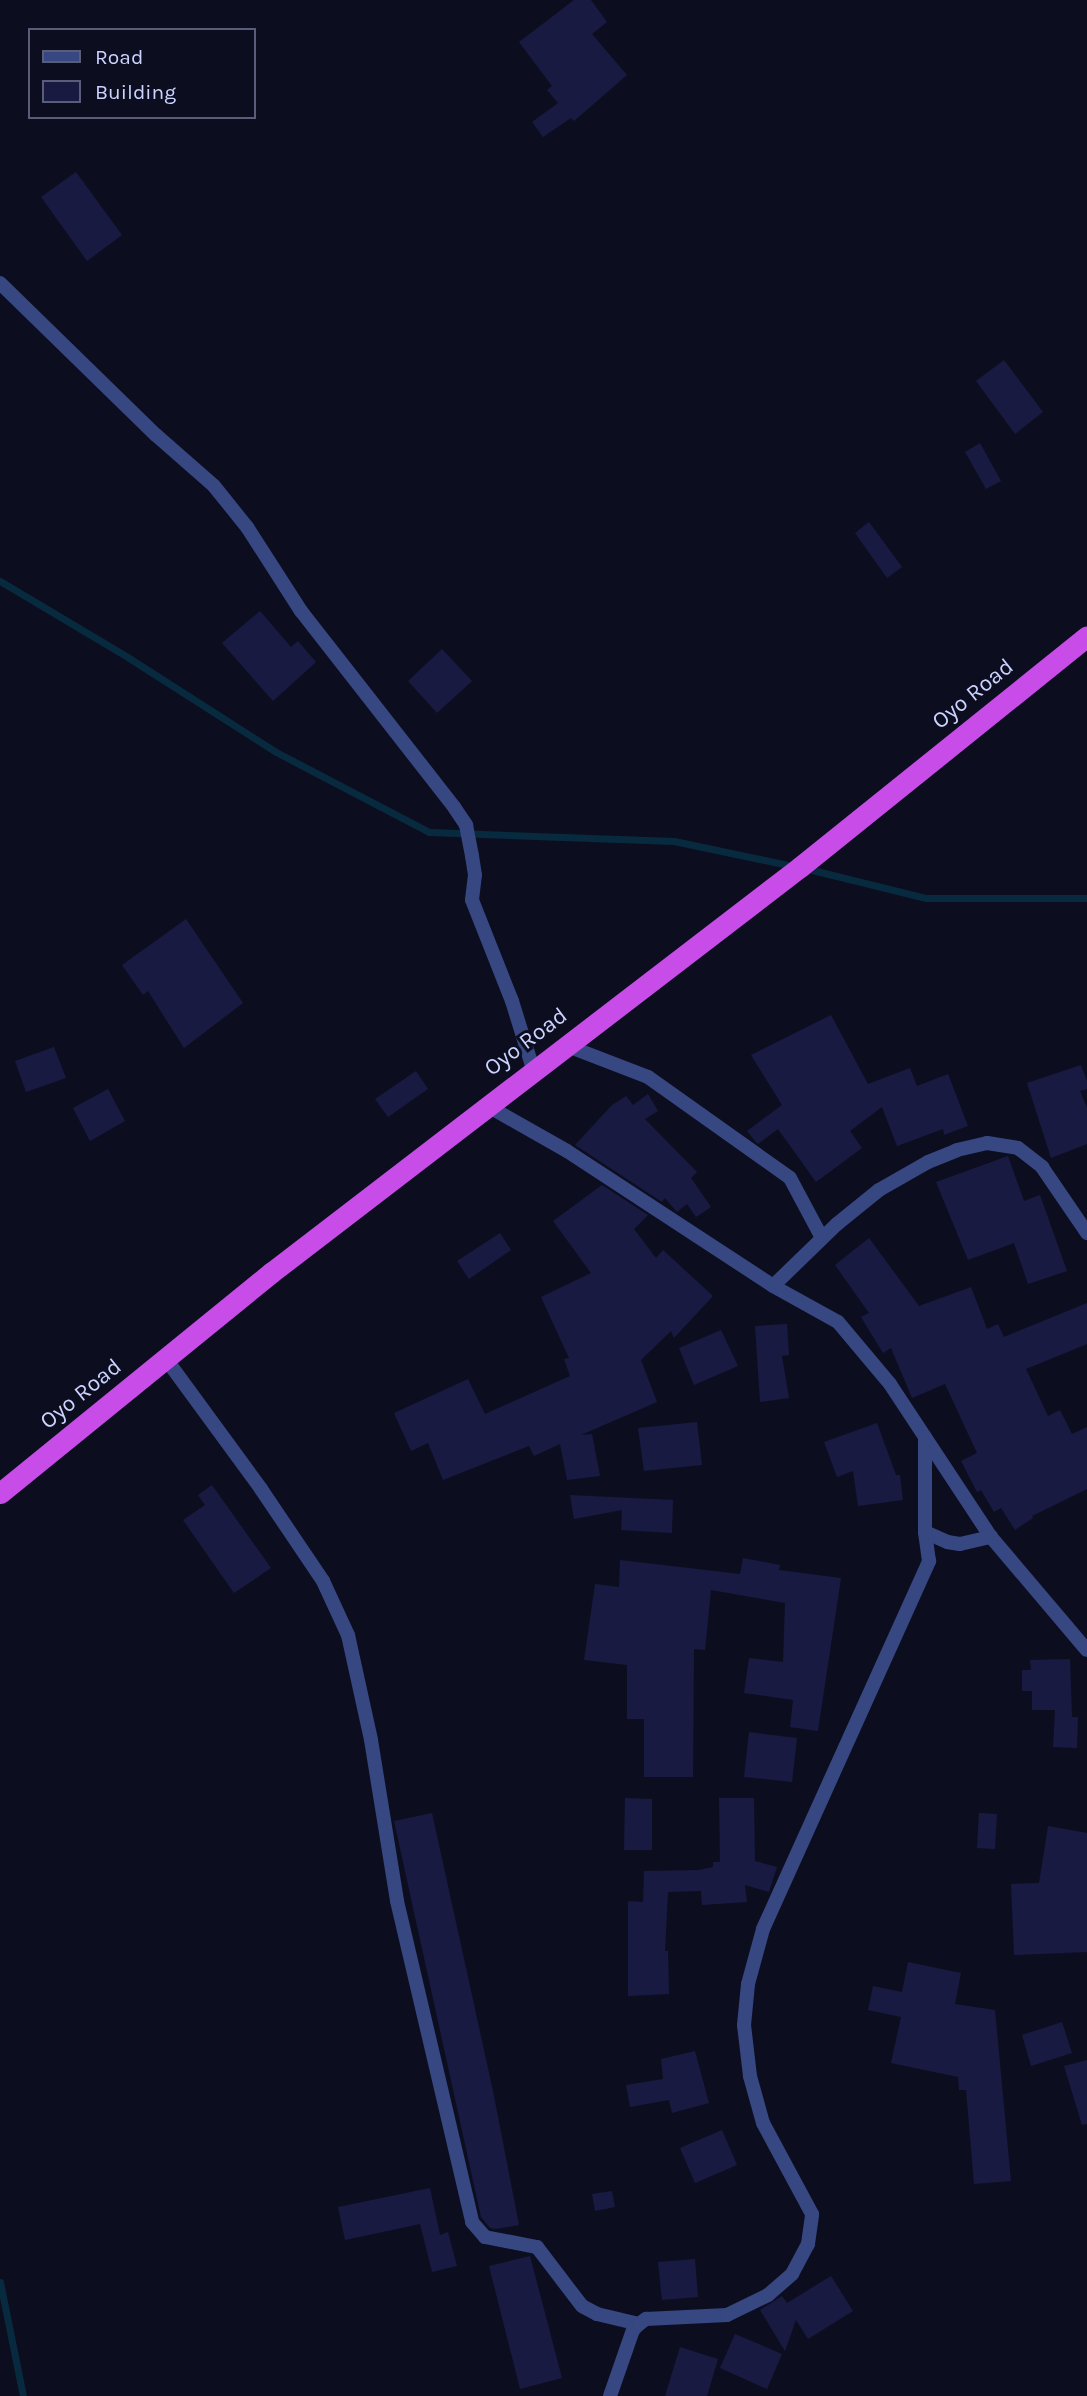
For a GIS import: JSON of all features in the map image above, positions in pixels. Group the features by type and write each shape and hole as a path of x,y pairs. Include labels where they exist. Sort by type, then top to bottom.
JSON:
{"highway":[{"name":"Oyo Road","path":"0,1493 486,1105 800,867 1087,636"}],"street":[{"path":"0,282 156,435 214,486 247,527 301,611 466,825 475,875 472,900 512,1001 533,1069"},
{"path":"565,1045 648,1077 790,1178 822,1238"},
{"path":"486,1105 567,1151 773,1286 838,1322 876,1366 991,1537 1087,1650"},
{"path":"773,1286 822,1238 879,1190 918,1167 957,1150 988,1143 1018,1149 1042,1167 1087,1233"},
{"path":"166,1359 261,1489 323,1581 348,1635 371,1740 397,1901 472,2222 485,2237 537,2247 582,2306 597,2314 639,2324"},
{"path":"610,2396 633,2330 639,2324 646,2319 727,2315 768,2295 792,2274 808,2244 812,2214 763,2123 750,2076 744,2025 748,1984 763,1929 929,1562 925,1532 925,1437"},
{"path":"925,1532 947,1542 960,1544 991,1537"}],"building":[{"path":"574,0 591,0 607,22 592,34 627,75 574,121 571,118 543,137 532,122 558,103 547,90 552,86 519,42"},
{"path":"76,172 122,235 87,261 41,197"},
{"path":"1004,360 1043,412 1015,434 976,381"},
{"path":"980,443 1001,481 986,489 965,452"},
{"path":"869,522 902,567 887,578 855,533"},
{"path":"260,611 291,647 298,641 316,662 273,701 222,643"},
{"path":"442,649 472,681 437,713 408,681"},
{"path":"186,919 243,1003 184,1048 148,991 143,995 122,965"},
{"path":"831,1015 868,1084 910,1068 917,1086 948,1074 968,1126 944,1135 943,1129 897,1146 882,1107 850,1131 862,1148 816,1182 778,1129 758,1144 747,1131 782,1105 751,1055"},
{"path":"54,1047 66,1078 26,1092 15,1061"},
{"path":"1081,1065 1087,1081 1087,1089 1080,1091 1087,1108 1087,1144 1051,1158 1027,1083"},
{"path":"416,1071 428,1089 388,1117 375,1099"},
{"path":"108,1089 125,1121 90,1141 73,1108"},
{"path":"648,1094 658,1111 645,1119 697,1172 691,1178 711,1207 696,1217 687,1204 677,1212 665,1198 662,1202 575,1145 612,1105 626,1096 633,1105"},
{"path":"1008,1156 1024,1201 1040,1195 1067,1271 1028,1284 1014,1243 968,1260 936,1182"},
{"path":"602,1185 648,1215 634,1229 656,1258 663,1250 713,1296 674,1338 671,1331 641,1360 657,1402 581,1435 592,1434 600,1476 567,1480 560,1444 534,1456 529,1446 443,1480 428,1443 411,1451 394,1413 468,1379 485,1414 570,1376 564,1359 569,1358 541,1297 591,1273 553,1221"},
{"path":"500,1233 511,1250 469,1279 457,1261"},
{"path":"869,1238 919,1306 971,1287 987,1329 998,1324 1004,1337 1087,1303 1087,1344 1026,1369 1048,1416 1060,1410 1072,1434 1087,1427 1087,1489 1032,1516 1033,1518 1015,1530 1001,1508 994,1512 981,1490 977,1492 961,1461 977,1453 945,1384 912,1398 891,1348 883,1353 861,1317 869,1313 835,1265"},
{"path":"787,1324 789,1355 782,1356 789,1398 760,1402 755,1326"},
{"path":"721,1330 738,1366 694,1385 679,1348"},
{"path":"697,1422 702,1465 644,1471 638,1428"},
{"path":"877,1423 896,1475 900,1475 903,1500 858,1506 853,1471 837,1477 824,1442"},
{"path":"212,1485 271,1568 234,1593 183,1520 205,1505 198,1495"},
{"path":"570,1495 673,1500 672,1533 621,1530 622,1510 574,1519"},
{"path":"743,1558 780,1565 779,1570 841,1578 818,1731 790,1727 793,1700 744,1693 749,1658 783,1662 785,1603 711,1590 705,1650 694,1649 693,1777 644,1777 644,1719 627,1719 627,1665 584,1660 595,1584 619,1587 620,1560 740,1574"},
{"path":"1070,1659 1072,1717 1078,1717 1077,1748 1053,1747 1055,1710 1032,1710 1032,1691 1022,1691 1022,1670 1031,1670 1030,1660"},
{"path":"749,1732 797,1738 792,1782 744,1777"},
{"path":"625,1798 652,1799 652,1850 624,1850"},
{"path":"719,1798 754,1798 755,1861 777,1867 769,1892 745,1885 747,1902 702,1905 701,1891 668,1892 665,1951 668,1951 669,1994 628,1996 628,1901 643,1902 644,1871 699,1870 713,1867 713,1862 720,1862"},
{"path":"432,1813 493,2091 519,2225 490,2228 481,2217 394,1821"},
{"path":"979,1813 997,1814 995,1849 977,1848"},
{"path":"1048,1826 1087,1833 1087,1952 1014,1955 1011,1884 1039,1883"},
{"path":"908,1962 961,1973 955,2004 995,2010 1011,2181 974,2184 966,2090 959,2090 958,2077 891,2063 901,2017 868,2010 873,1986 902,1992"},
{"path":"1062,2022 1072,2053 1031,2066 1022,2035"},
{"path":"695,2051 709,2103 672,2113 669,2100 630,2107 626,2085 663,2079 661,2059"},
{"path":"1087,2060 1087,2124 1082,2125 1064,2066"},
{"path":"722,2130 737,2165 695,2183 680,2148"},
{"path":"430,2188 440,2235 448,2232 457,2266 432,2272 420,2224 345,2240 338,2207"},
{"path":"612,2191 615,2207 595,2211 592,2194"},
{"path":"530,2256 562,2378 520,2389 489,2266"},
{"path":"695,2259 698,2297 662,2300 658,2262"},
{"path":"831,2276 853,2311 808,2339 796,2320 785,2351 760,2310 782,2296 787,2303"},
{"path":"735,2334 782,2354 767,2389 720,2368"},
{"path":"680,2347 718,2359 707,2396 665,2396"}],"waterway":[{"path":"0,581 129,658 276,752 429,832 674,841 793,866"},
{"path":"804,868 926,898 1087,898"},
{"path":"0,2282 23,2396"}]}
